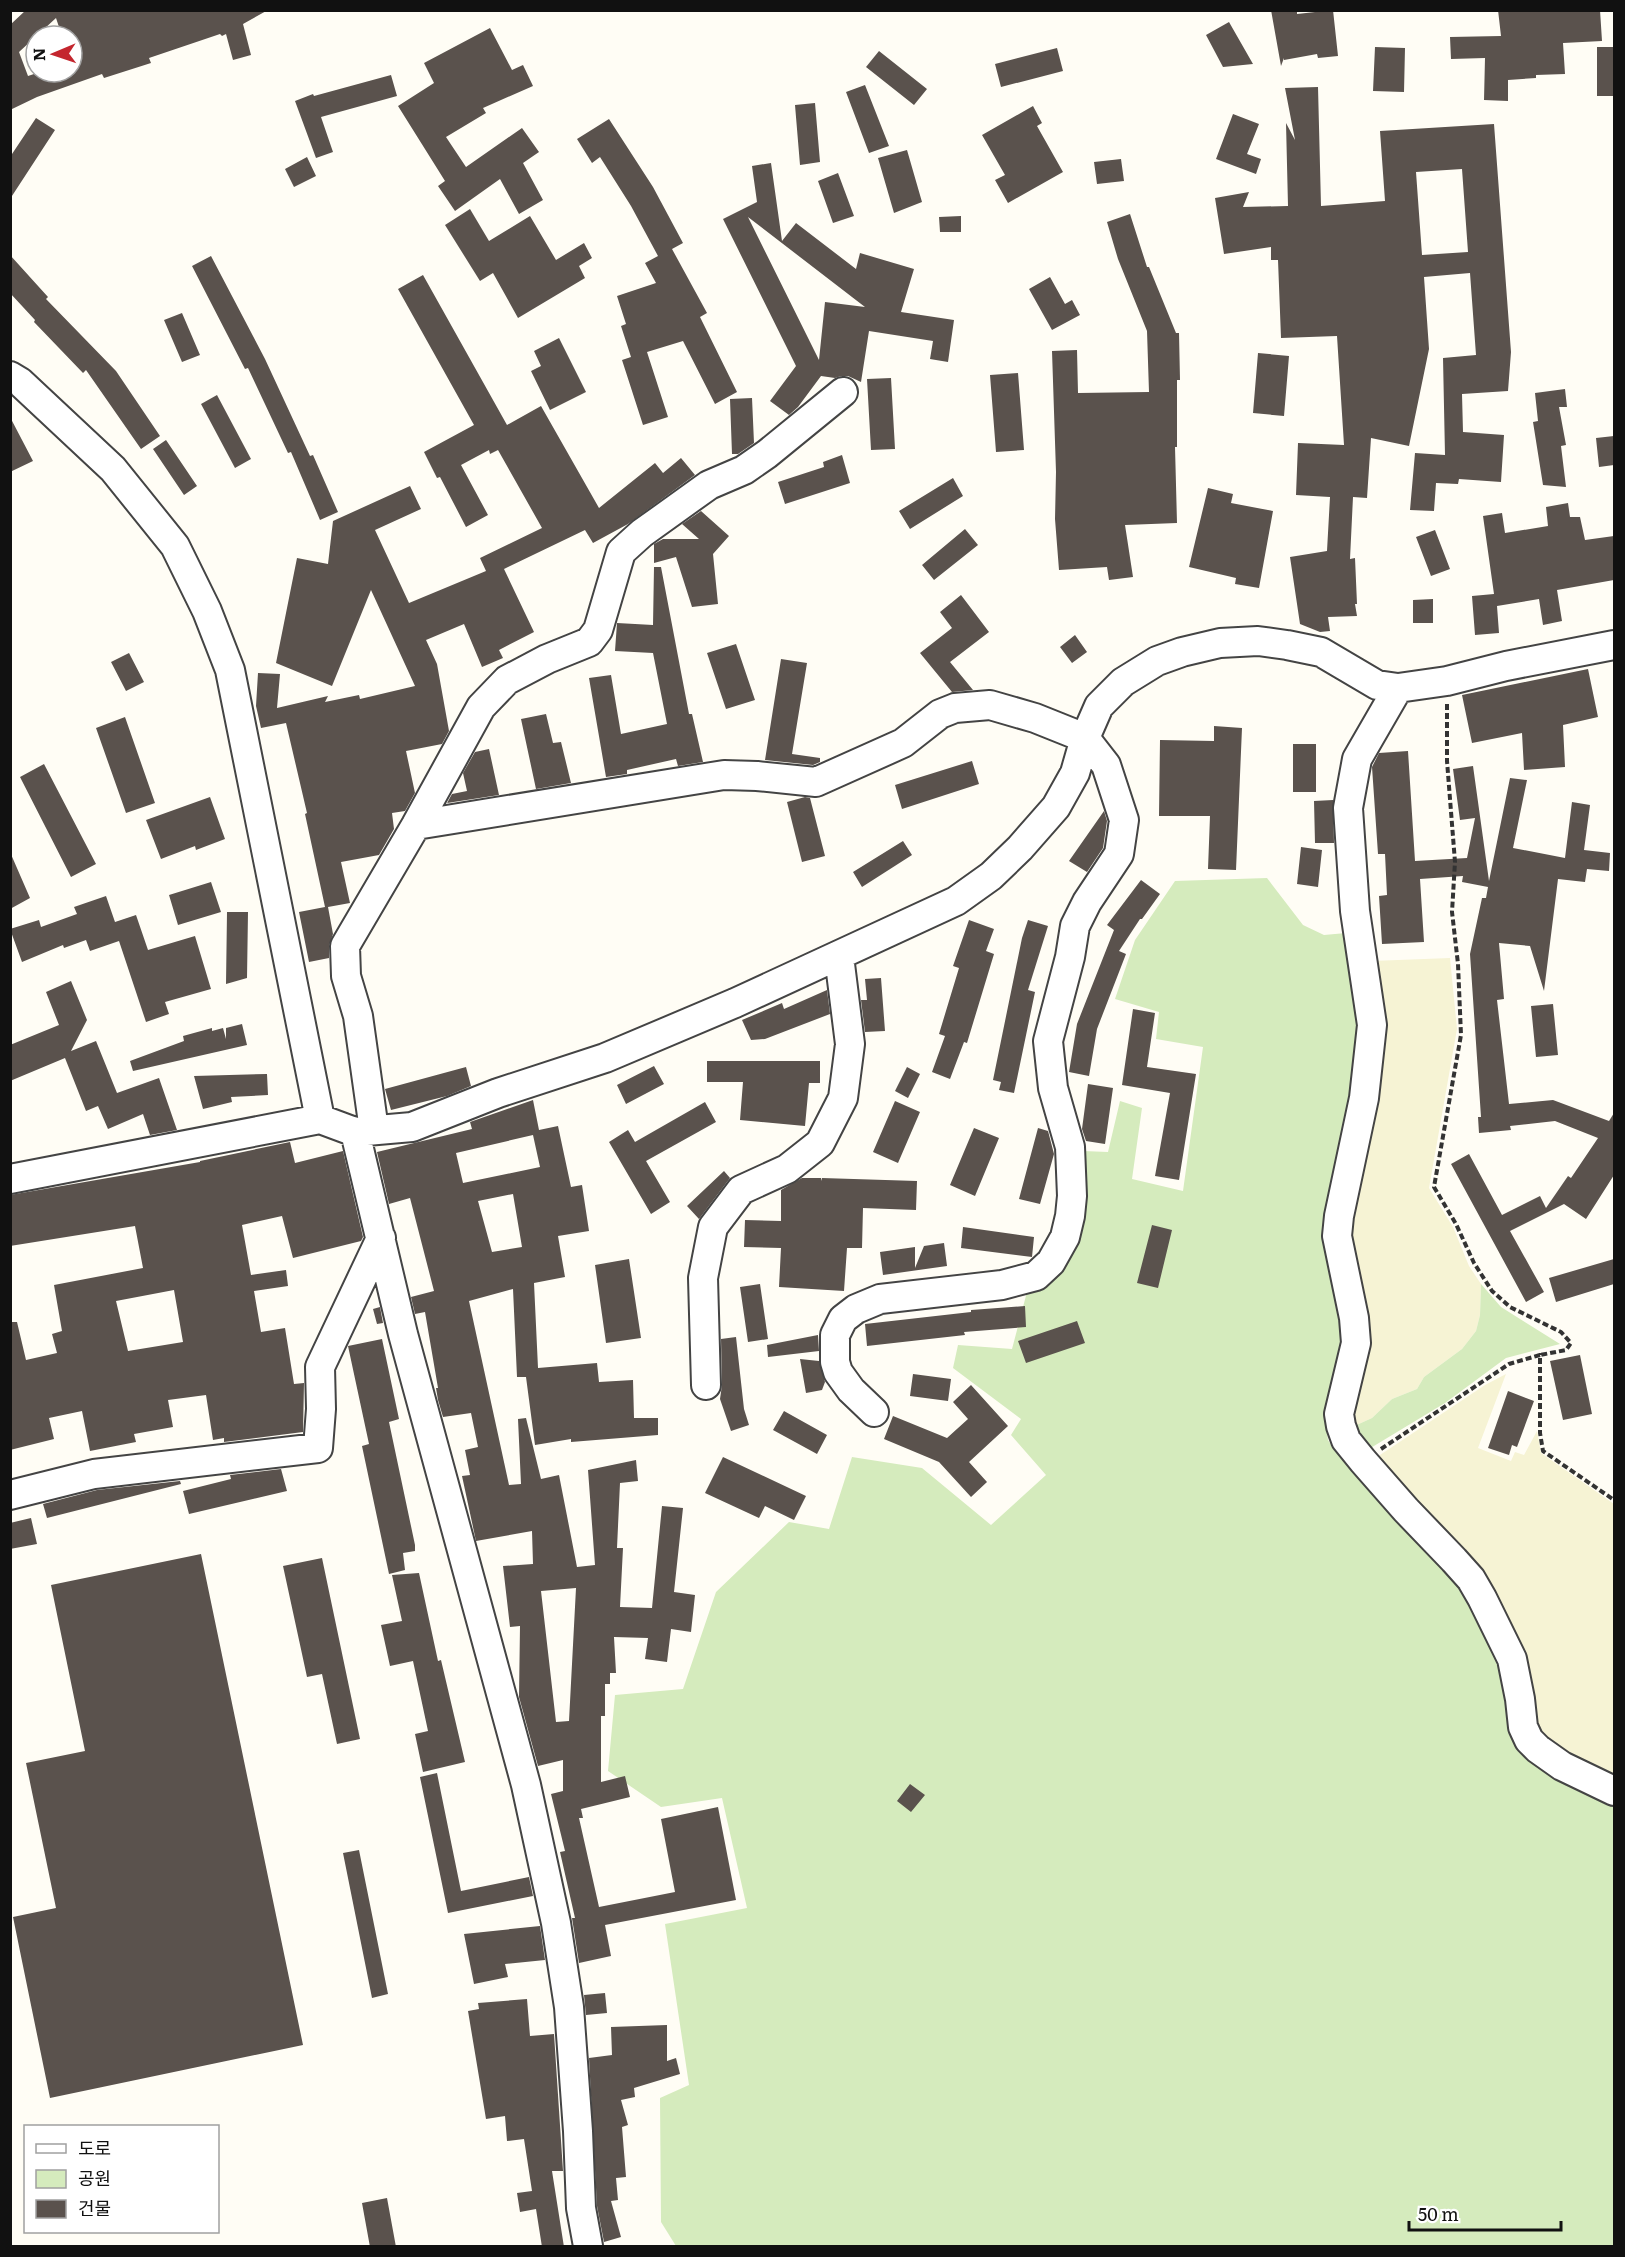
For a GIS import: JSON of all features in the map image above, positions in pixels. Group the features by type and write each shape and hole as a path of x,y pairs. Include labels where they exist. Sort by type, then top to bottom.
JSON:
{"street":[{"path":"10,376 20,382 113,468 175,546 207,611 230,670 320,1119"},
{"path":"588,2247 581,2208 569,2007 556,1923 526,1785 403,1334 381,1238 364,1131 358,1016 346,976 345,946 416,825 481,707 507,680 547,659 589,642 598,630 621,552 642,533 709,485 744,470 767,454 843,392"},
{"path":"10,1179 320,1119 364,1131 412,1126 498,1093 605,1058 735,1003 956,901 991,876 1020,848 1056,807 1075,773 1085,738 1100,706 1123,682 1157,662 1182,652 1220,643 1258,640 1322,651 1377,685 1398,688 1447,681 1506,666 1614,645"},
{"path":"1398,688 1357,759 1348,808 1355,911 1372,1025 1364,1098 1338,1226 1354,1318 1356,1343 1339,1414 1341,1426 1346,1440 1363,1461 1471,1579 1512,1659 1523,1727 1529,1740 1562,1766 1614,1791"},
{"path":"416,825 724,775 816,782 903,742 940,714 954,708 990,705 1035,718 1085,738 1106,765 1124,820 1119,854 1087,902 1076,926 1048,1041 1053,1088 1070,1147 1072,1196 1065,1237 1052,1262 1036,1276 1018,1282 880,1299 856,1309 843,1319 836,1335 835,1362 838,1372 850,1390 874,1412"},
{"path":"706,1385 703,1278 713,1227 741,1190 787,1169 820,1143 843,1098 850,1044 839,956"},
{"path":"10,1495 94,1474 318,1448 321,1409 320,1367 381,1238"}],"path":[{"path":"1363,1461 1509,1364 1566,1350 1571,1343 1561,1332 1510,1307 1492,1291 1474,1263 1456,1224 1434,1187 1461,1035 1458,964 1452,912 1455,862 1447,761 1447,681"},
{"path":"1540,1355 1540,1433 1543,1451 1614,1500"}],"shaded area":[{"path":"1450,958 1457,1029 1429,1188 1453,1227 1469,1266 1481,1284 1480,1315 1476,1331 1462,1349 1424,1377 1417,1389 1392,1399 1372,1418 1350,1428 1344,1251 1372,961"},
{"path":"1506,1374 1478,1448 1511,1461 1515,1452 1524,1455 1537,1431 1541,1453 1614,1504 1614,1788 1551,1756 1368,1463 1485,1385"}],"green space":[{"path":"1267,878 1303,925 1324,935 1346,933 1359,973 1347,1328 1326,1426 1328,1440 1334,1450 1436,1552 1493,1634 1513,1725 1614,1802 1614,2246 676,2246 661,2222 660,2098 689,2085 665,1924 747,1908 722,1798 661,1807 608,1771 615,1695 683,1689 716,1592 789,1522 829,1529 852,1457 922,1468 991,1525 1046,1475 1011,1435 1021,1419 953,1368 958,1345 1012,1349 1028,1288 1063,1261 1083,1151 1108,1152 1120,1101 1142,1108 1132,1179 1183,1191 1203,1047 1156,1039 1159,1012 1115,999 1135,940 1175,881"},
{"path":"1481,1284 1501,1307 1560,1344 1506,1358 1445,1403 1364,1452 1350,1428 1372,1418 1392,1399 1417,1389 1424,1377 1462,1349 1476,1331 1480,1315"}],"building":[{"path":"26,10 268,10 243,24 251,55 233,60 226,34 222,36 220,34 149,58 151,63 104,78 102,74 84,80 84,24 58,24 56,18 49,24 24,24 24,47 19,52 24,65 24,84 74,84 37,97 10,110 10,25"},
{"path":"1271,10 1297,10 1297,14 1333,10 1338,56 1318,58 1317,54 1284,60 1284,58 1281,66"},
{"path":"1498,10 1600,10 1602,41 1563,43 1565,74 1536,75 1536,78 1508,80 1508,101 1484,100 1485,58 1451,59 1450,37 1501,36"},
{"path":"1229,22 1253,64 1223,67 1206,35"},
{"path":"490,28 512,70 523,65 533,86 483,108 486,113 446,137 466,167 522,128 539,152 523,163 543,200 519,214 500,179 455,211 438,186 445,181 398,106 434,83 424,63"},
{"path":"1375,47 1405,48 1404,92 1373,91"},
{"path":"1597,47 1614,47 1614,96 1597,96"},
{"path":"1057,48 1063,71 1001,87 995,64"},
{"path":"879,51 927,89 914,105 866,67"},
{"path":"391,75 397,96 321,117 333,152 316,158 295,101 313,94 314,96"},
{"path":"865,85 889,146 869,153 846,92"},
{"path":"1318,87 1321,206 1385,201 1380,131 1494,124 1511,352 1508,391 1462,394 1463,432 1504,435 1501,482 1459,479 1458,484 1436,483 1434,511 1410,510 1415,453 1445,455 1443,358 1476,355 1470,273 1424,277 1429,349 1409,446 1371,438 1367,498 1353,497 1350,559 1355,558 1357,616 1328,617 1330,631 1320,632 1300,624 1290,557 1327,551 1330,497 1296,495 1298,443 1344,445 1337,336 1281,338 1278,260 1271,260 1271,247 1224,254 1215,198 1249,192 1243,207 1288,206 1286,123 1295,140 1285,88","holes":["1462,169 1468,252 1422,255 1416,172"]},
{"path":"815,103 820,162 800,165 795,105"},
{"path":"1033,106 1042,123 1037,126 1063,172 1008,203 995,180 1005,175 982,135"},
{"path":"1233,114 1259,124 1247,154 1261,159 1256,174 1216,159"},
{"path":"36,118 55,130 10,199 10,157"},
{"path":"609,119 653,187 683,243 672,249 707,313 700,317 737,392 715,404 683,341 647,352 668,417 643,425 622,360 631,357 621,326 626,324 617,296 656,283 645,263 658,256 631,206 600,157 592,163 577,139"},
{"path":"907,150 922,202 894,213 878,158"},
{"path":"307,157 316,176 294,187 285,169"},
{"path":"1121,159 1124,181 1097,184 1094,162"},
{"path":"771,163 782,241 796,223 856,269 860,253 914,269 901,312 954,320 948,362 930,359 933,341 869,331 861,382 848,376 835,378 821,376 798,407 789,415 770,401 796,366 723,219 757,202 752,166","holes":["748,217 865,307 825,302 819,360"]},
{"path":"838,173 854,216 833,223 818,181"},
{"path":"470,209 489,241 530,216 556,260 584,243 592,258 579,266 585,278 518,318 493,273 480,281 445,225"},
{"path":"1130,214 1147,267 1149,267 1176,333 1179,333 1180,380 1177,380 1177,447 1175,447 1177,523 1125,525 1133,577 1109,580 1107,567 1059,570 1055,519 1056,472 1052,351 1077,350 1078,393 1149,392 1147,331 1118,259 1107,222"},
{"path":"961,216 961,232 940,232 939,217"},
{"path":"10,255 48,297 46,299 116,371 160,436 141,449 86,370 83,373 34,322 35,320 10,293"},
{"path":"211,256 265,359 310,456 313,455 338,512 320,520 291,452 288,453 248,368 245,369 192,266"},
{"path":"423,275 507,425 541,406 599,508 655,463 663,473 681,458 695,475 628,524 593,543 585,530 504,569 534,632 499,650 503,658 482,667 464,624 426,640 437,664 449,731 442,744 406,751 415,793 405,811 392,813 394,829 379,855 341,862 350,903 328,907 333,934 329,946 329,958 309,962 299,912 325,907 305,814 307,813 286,723 261,728 256,706 258,673 280,674 277,708 328,696 325,702 359,695 360,699 415,686 371,590 332,686 276,663 297,558 328,564 333,521 410,486 421,509 375,530 409,603 486,571 480,558 542,528 498,450 490,454 489,450 461,465 488,515 466,527 424,452 474,425 398,289"},
{"path":"1050,277 1065,304 1072,300 1080,315 1052,330 1029,289"},
{"path":"182,313 200,355 182,362 164,320"},
{"path":"559,338 586,392 550,410 531,371 541,366 534,351"},
{"path":"1258,353 1289,356 1284,416 1253,413"},
{"path":"1018,373 1024,450 996,452 990,375"},
{"path":"891,378 895,449 871,450 867,379"},
{"path":"1565,389 1567,407 1559,407 1566,445 1561,446 1566,487 1543,485 1533,422 1538,421 1535,393"},
{"path":"217,395 251,459 235,468 201,404"},
{"path":"752,398 754,443 738,454 732,454 730,399"},
{"path":"10,417 33,461 10,472"},
{"path":"1614,436 1614,465 1599,467 1596,438"},
{"path":"166,440 197,486 184,495 153,449"},
{"path":"842,455 850,483 785,504 778,482 824,467 823,462"},
{"path":"953,478 963,496 910,529 899,511"},
{"path":"1208,488 1233,494 1231,503 1273,511 1259,588 1235,584 1236,578 1189,567"},
{"path":"1568,503 1570,517 1580,517 1585,540 1614,536 1614,580 1557,590 1562,621 1543,625 1539,599 1497,606 1499,633 1475,635 1472,596 1494,594 1483,516 1502,513 1505,533 1548,526 1546,507"},
{"path":"701,511 729,536 713,554 718,604 692,607 676,557 654,563 654,544 663,539 699,539 682,524"},
{"path":"965,529 978,545 934,580 922,565"},
{"path":"1435,530 1450,569 1431,576 1416,537"},
{"path":"654,567 661,567 689,714 692,714 703,762 678,766 676,759 627,770 627,774 606,777 589,678 611,675 621,734 667,724 653,653 615,651 617,623 653,625"},
{"path":"961,595 989,632 950,662 973,690 952,692 920,653 952,628 940,612"},
{"path":"1433,599 1433,623 1413,623 1413,600"},
{"path":"1075,635 1087,652 1072,663 1060,647"},
{"path":"736,644 755,700 726,709 707,653"},
{"path":"129,653 144,682 126,691 111,662"},
{"path":"781,659 807,663 792,754 820,758 820,762 813,765 765,760"},
{"path":"1588,669 1598,717 1563,725 1565,767 1524,770 1522,733 1472,743 1462,695"},
{"path":"546,714 553,743 561,742 571,783 536,789 521,719"},
{"path":"125,717 155,803 126,813 96,728"},
{"path":"1214,726 1242,728 1236,870 1208,869 1210,816 1159,816 1160,740 1214,741"},
{"path":"1293,744 1316,744 1316,792 1293,792"},
{"path":"489,749 499,795 447,803 452,794 467,791 463,773 475,752"},
{"path":"1408,751 1415,861 1467,858 1475,818 1460,820 1453,769 1473,766 1489,881 1510,778 1527,780 1513,848 1565,858 1572,802 1590,805 1584,850 1610,853 1609,871 1587,869 1585,882 1558,879 1544,991 1530,946 1499,943 1504,999 1497,1000 1509,1104 1553,1100 1609,1121 1614,1113 1614,1175 1586,1219 1564,1204 1510,1231 1544,1292 1526,1302 1451,1164 1469,1154 1502,1215 1540,1196 1546,1208 1568,1176 1571,1178 1598,1138 1555,1121 1510,1126 1511,1130 1479,1133 1478,1117 1481,1117 1470,954 1482,898 1486,898 1488,887 1462,882 1463,876 1420,879 1424,942 1382,944 1379,896 1387,895 1385,854 1378,854 1372,767 1379,753"},
{"path":"972,761 979,784 902,809 895,785"},
{"path":"44,764 96,864 71,877 20,777"},
{"path":"210,797 225,839 196,850 195,846 161,859 146,820"},
{"path":"805,797 810,798 825,856 802,862 787,802"},
{"path":"1333,800 1334,843 1315,843 1314,801"},
{"path":"1104,811 1107,821 1103,848 1087,872 1069,861"},
{"path":"903,841 912,855 862,887 853,872"},
{"path":"1301,847 1322,850 1318,887 1297,884"},
{"path":"10,852 30,898 10,909"},
{"path":"1141,880 1160,894 1119,951 1126,954 1097,1029 1089,1076 1069,1072 1077,1024 1114,930 1107,925"},
{"path":"211,882 221,912 178,925 169,895"},
{"path":"106,896 115,922 136,915 148,950 195,936 211,989 165,1002 169,1014 146,1022 119,941 90,951 86,940 64,948 63,945 22,962 10,929 39,920 41,927 77,914 74,907"},
{"path":"227,912 248,912 247,978 226,984"},
{"path":"969,920 994,929 986,951 994,954 967,1043 964,1042 950,1079 932,1072 945,1036 939,1034 959,968 953,966"},
{"path":"1028,920 1048,926 1028,990 1035,992 1014,1093 999,1090 1001,1082 993,1080 1022,938"},
{"path":"881,978 885,1031 865,1032 861,1000 867,1000 865,979"},
{"path":"71,981 87,1020 71,1051 96,1041 117,1093 159,1078 177,1130 150,1135 143,1114 108,1129 98,1106 86,1111 65,1058 10,1081 10,1045 59,1025 46,992"},
{"path":"827,990 830,1014 765,1039 751,1040 742,1020 782,1003 784,1009"},
{"path":"1553,1004 1558,1055 1536,1057 1531,1006"},
{"path":"1133,1009 1155,1013 1147,1067 1196,1074 1179,1180 1155,1176 1170,1093 1122,1085"},
{"path":"242,1024 247,1045 133,1071 130,1061 184,1041 183,1036 212,1028 212,1031 223,1028 226,1039 226,1028"},
{"path":"707,1061 820,1061 820,1083 809,1083 805,1126 740,1120 743,1082 707,1082"},
{"path":"654,1066 664,1084 626,1104 617,1085"},
{"path":"466,1067 471,1086 447,1096 391,1110 385,1089"},
{"path":"907,1067 920,1074 908,1098 895,1091"},
{"path":"267,1074 268,1095 231,1097 232,1102 203,1109 194,1076"},
{"path":"1088,1084 1113,1088 1105,1144 1086,1141 1082,1129"},
{"path":"533,1100 539,1130 558,1126 571,1187 582,1185 589,1231 558,1236 565,1277 534,1283 538,1368 597,1363 599,1382 633,1380 634,1418 658,1418 658,1435 571,1442 571,1439 535,1445 526,1377 517,1377 513,1289 469,1301 509,1485 521,1484 518,1419 526,1418 541,1479 559,1475 577,1567 595,1565 588,1470 636,1460 638,1481 620,1483 617,1548 623,1548 620,1607 652,1608 662,1506 683,1508 674,1592 695,1595 691,1632 671,1629 667,1662 645,1659 648,1638 614,1637 616,1673 610,1673 610,1684 605,1684 605,1716 601,1716 601,1782 625,1776 630,1797 581,1809 583,1818 579,1818 599,1907 675,1892 661,1819 718,1807 736,1900 605,1925 611,1956 579,1963 572,1918 575,1918 560,1852 565,1851 551,1794 563,1791 563,1760 538,1766 519,1697 520,1626 510,1627 503,1566 533,1564 532,1531 476,1541 462,1476 470,1475 465,1450 478,1447 471,1413 443,1417 438,1400 425,1312 415,1314 411,1297 434,1291 410,1198 389,1204 377,1152 472,1129 470,1122","holes":["533,1135 540,1167 463,1183 456,1153","513,1194 522,1247 492,1252 478,1201","576,1588 569,1721 556,1722 541,1591"]},
{"path":"895,1101 920,1112 898,1163 873,1152"},
{"path":"705,1102 716,1122 646,1161 670,1202 651,1214 609,1142 628,1130 635,1142"},
{"path":"974,1128 999,1138 975,1196 950,1185"},
{"path":"1038,1128 1048,1131 1054,1154 1040,1204 1019,1199"},
{"path":"290,1142 295,1163 343,1151 363,1237 361,1241 293,1258 282,1216 242,1225 251,1275 286,1270 288,1286 254,1291 261,1332 285,1328 294,1384 304,1383 303,1432 224,1442 224,1438 213,1440 206,1395 168,1400 173,1427 134,1434 136,1442 90,1451 82,1411 49,1418 54,1439 10,1450 10,1322 17,1322 26,1360 57,1353 52,1334 62,1331 54,1285 143,1268 135,1226 10,1246 10,1195 200,1161","holes":["174,1290 183,1342 128,1351 116,1301"]},
{"path":"724,1171 730,1178 699,1219 687,1206"},
{"path":"802,1178 821,1178 821,1181 822,1178 917,1181 916,1210 863,1208 862,1248 847,1248 844,1291 779,1287 781,1248 744,1247 745,1220 781,1221 781,1190"},
{"path":"1152,1225 1172,1230 1158,1288 1137,1283"},
{"path":"963,1227 1034,1237 1032,1257 961,1248"},
{"path":"944,1243 947,1266 883,1275 880,1252 915,1247 915,1268 924,1246"},
{"path":"629,1259 641,1338 606,1343 595,1265"},
{"path":"1614,1259 1614,1284 1556,1302 1549,1278"},
{"path":"760,1284 768,1339 748,1342 740,1287"},
{"path":"1025,1306 1026,1327 964,1332 965,1335 867,1346 865,1324 971,1312 971,1310"},
{"path":"380,1307 383,1323 377,1324 373,1309"},
{"path":"1077,1321 1085,1343 1026,1363 1018,1341"},
{"path":"818,1335 819,1351 768,1357 767,1345"},
{"path":"736,1337 744,1409 749,1425 731,1431 720,1399 721,1339"},
{"path":"382,1339 399,1419 389,1422 415,1545 415,1551 403,1553 405,1570 389,1574 362,1446 369,1444 348,1346"},
{"path":"1580,1355 1592,1414 1563,1420 1550,1361"},
{"path":"800,1359 819,1361 825,1382 822,1390 806,1393"},
{"path":"913,1374 951,1379 948,1401 910,1396"},
{"path":"971,1385 1008,1426 969,1462 987,1482 971,1497 939,1462 884,1439 893,1416 947,1438 968,1419 953,1402"},
{"path":"1508,1391 1534,1401 1517,1447 1512,1445 1509,1455 1488,1448"},
{"path":"784,1411 827,1435 817,1454 773,1430"},
{"path":"723,1457 806,1496 794,1520 765,1506 759,1518 705,1493"},
{"path":"281,1469 287,1491 189,1514 183,1491 231,1479 230,1475"},
{"path":"180,1481 181,1484 47,1518 43,1504 97,1490"},
{"path":"31,1518 37,1544 10,1549 10,1523"},
{"path":"201,1554 303,2045 50,2098 13,1917 56,1908 26,1763 85,1751 51,1585"},
{"path":"322,1558 360,1739 337,1744 322,1674 307,1677 283,1566"},
{"path":"419,1573 438,1661 441,1660 465,1762 423,1772 415,1734 428,1731 413,1661 390,1666 381,1625 402,1621 392,1575"},
{"path":"437,1773 461,1891 529,1877 533,1896 448,1913 420,1777"},
{"path":"910,1784 925,1795 911,1812 897,1801"},
{"path":"359,1850 388,1994 372,1998 343,1853"},
{"path":"540,1926 545,1960 505,1964 508,1977 474,1984 464,1934"},
{"path":"605,1993 607,2013 586,2015 584,1995"},
{"path":"527,1999 530,2036 554,2034 563,2171 552,2171 564,2247 542,2247 536,2209 520,2212 517,2193 532,2191 524,2139 507,2141 505,2116 486,2119 468,2011 479,2009 478,2003"},
{"path":"667,2025 667,2061 676,2058 680,2074 634,2088 635,2097 621,2100 628,2125 622,2127 626,2177 616,2178 618,2200 611,2201 621,2237 604,2242 597,2206 589,2058 612,2055 611,2027"},
{"path":"387,2198 396,2247 370,2247 362,2203"}]}
